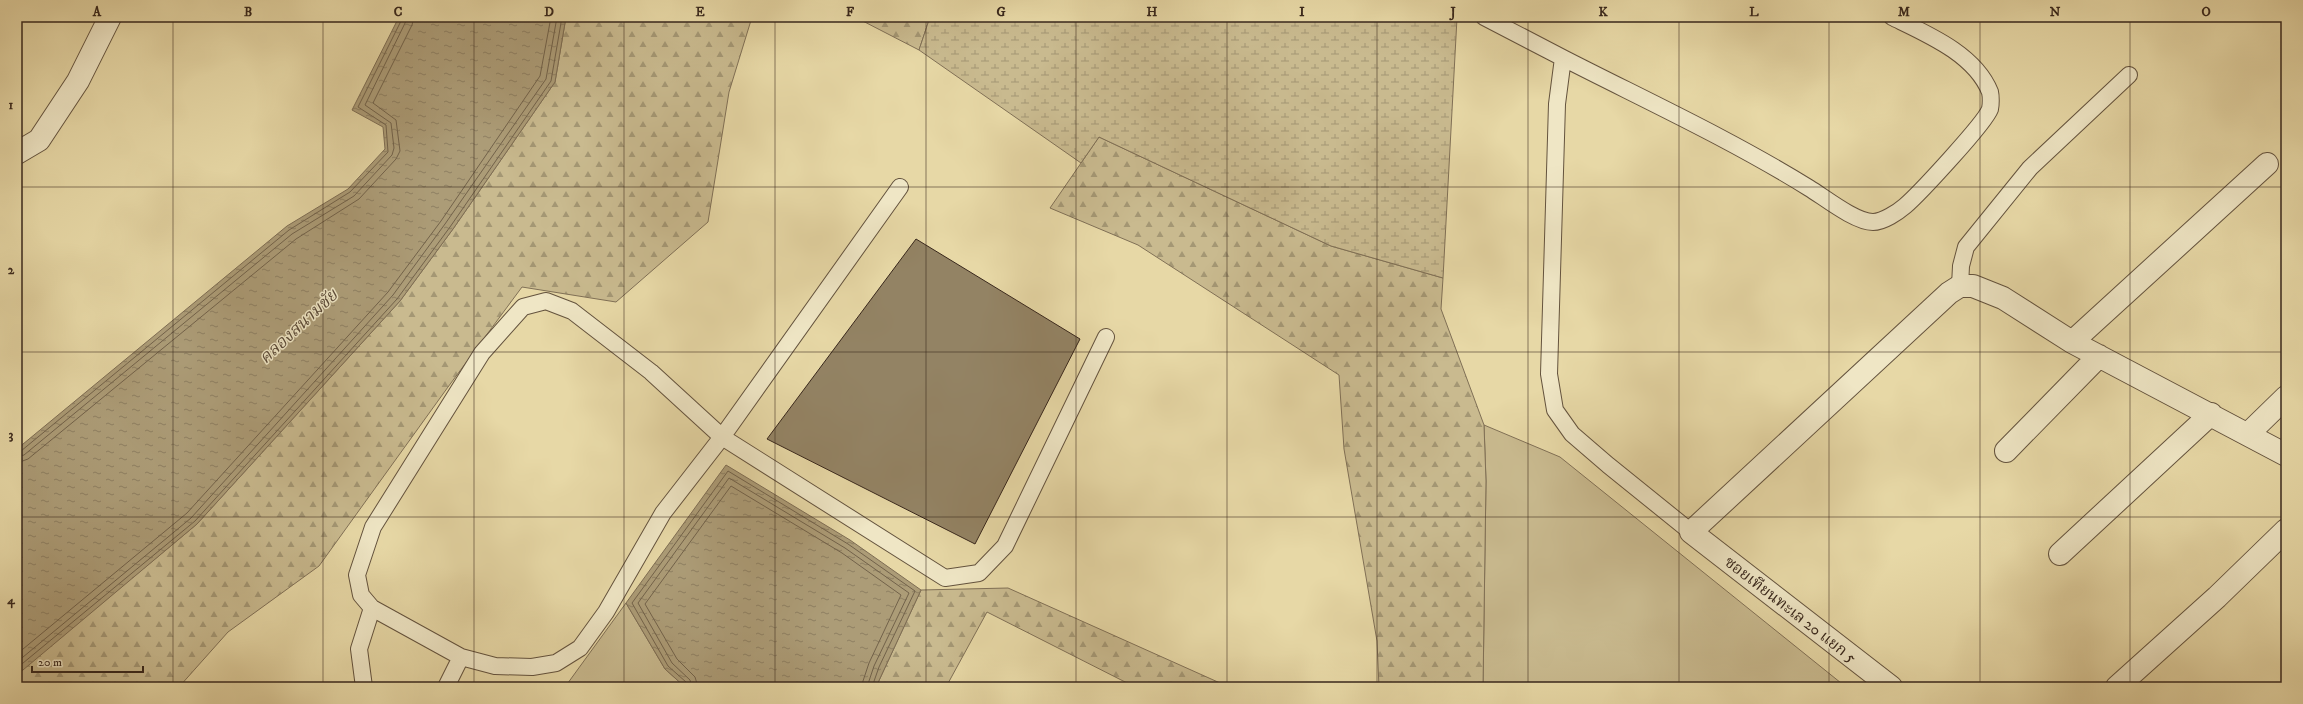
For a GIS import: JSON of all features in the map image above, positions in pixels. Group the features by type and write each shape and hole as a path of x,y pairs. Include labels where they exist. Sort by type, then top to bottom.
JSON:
{"street":[{"path":"17,153 39,140 78,81 110,17"},
{"path":"2072,342 2267,164"},
{"path":"1691,532 1948,292 1960,286 1973,286 2003,298 2072,342 2212,414 2286,455"},
{"path":"2006,451 2099,356"},
{"path":"2248,434 2286,397"},
{"path":"2060,554 2212,414"},
{"path":"2116,687 2217,597 2286,530"},
{"name":"ซอยเทียนทะเล 20 แยก 5","path":"1691,532 1891,687"}],"lane":[{"path":"1484,17 1782,171 1854,216 1873,222 1890,216 1905,206 1970,134 1990,109 1990,94 1981,76 1967,61 1927,34 1892,17"},
{"path":"1563,58 1557,104 1549,374 1555,410 1572,434 1691,532"},
{"path":"1960,286 1961,266 1966,247 2030,168 2128,75"},
{"path":"900,186 722,437 663,513 606,612 580,648 556,663 532,667 495,666 461,657 372,608 361,595 357,575 373,527 482,353 523,306 546,301 572,311 652,372 722,437 945,578 979,573 1005,546 1106,337"},
{"path":"364,687 359,649 372,608"},
{"path":"446,687 461,657"}],"green space":[{"path":"566,17 752,17 729,92 708,222 616,302 522,287 319,566 228,632 179,687 17,687 19,672 197,524 400,301 453,229 555,82"},
{"path":"855,17 930,17 919,50"},
{"path":"930,17 1457,18 1443,278 1331,246 1099,137 1081,163 919,50"},
{"path":"1099,137 1331,246 1443,278 1441,309 1484,425 1486,481 1483,687 1379,687 1377,641 1344,449 1339,375 1138,245 1050,208"},
{"path":"1484,425 1560,457 1846,687 1483,687 1486,481"},
{"path":"1008,588 1229,687 1135,687 987,612 946,687 876,687 921,590"},
{"path":"626,603 665,669 685,687 565,687"}],"water":[{"name":"คลองสนามชัย","path":"399,17 566,17 555,82 453,229 400,301 197,524 17,675 17,449 287,226 348,189 385,149 383,127 352,110"},
{"path":"726,465 850,540 921,590 876,687 685,687 665,669 626,603"}],"building":[{"path":"916,239 1080,339 975,544 767,439"}]}
